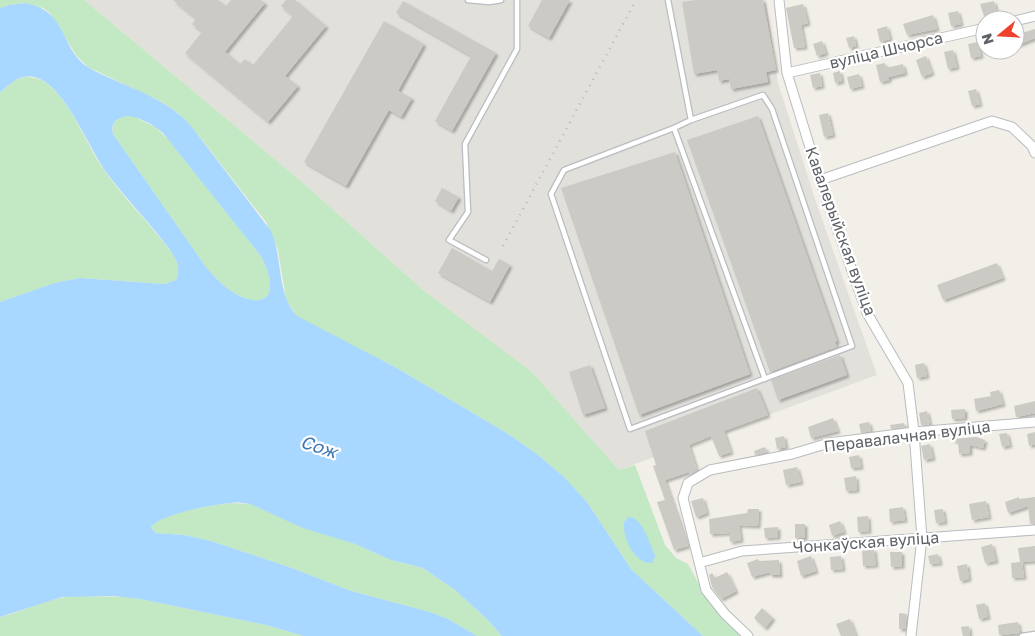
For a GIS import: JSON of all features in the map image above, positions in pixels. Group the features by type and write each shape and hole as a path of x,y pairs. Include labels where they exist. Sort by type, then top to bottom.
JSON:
{"street":[{"name":"Кавалерыйская вуліца","path":"779,0 787,73 820,180 867,313 908,383 914,432 922,538 911,636"},
{"name":"вуліца Шчорса","path":"787,73 975,30"},
{"path":"820,180 992,121 1012,127 1032,146 1035,153"},
{"name":"Перавалачная вуліца","path":"748,636 725,614 706,590 683,498 688,483 710,470 792,454 828,443 914,432 1035,422"},
{"name":"Чонкаўская вуліца","path":"699,563 742,551 1035,530"}],"lane":[{"path":"468,0 489,2 501,0"},
{"path":"486,260 449,240 468,212 465,144 517,50 517,0"},
{"path":"668,0 690,120"},
{"path":"763,95 772,109 852,346 630,429 552,194 564,170 674,128 690,120 763,95"},
{"path":"674,128 765,378"},
{"path":"1022,636 1035,634"}],"shaded area":[{"path":"84,0 766,0 778,83 816,202 877,375 619,470 532,372 422,289 302,182"}],"green space":[{"path":"0,0 84,0 302,182 422,289 532,372 619,470 635,465 665,545 676,558 688,564 706,597 748,636 703,636 631,569 587,502 565,478 537,454 505,432 395,367 297,317 286,299 278,250 266,222 199,136 177,112 160,101 88,67 76,55 50,13 43,8 26,3 0,8"},
{"path":"25,77 35,78 44,82 66,104 110,179 175,257 179,270 176,280 165,284 80,278 56,283 0,302 0,93 13,81"},
{"path":"133,116 155,127 170,141 260,255 269,275 270,290 267,296 262,299 253,300 239,296 221,283 206,267 113,134 113,125 117,120"},
{"path":"230,503 250,504 303,527 355,544 391,560 423,568 455,590 488,620 502,636 477,636 448,619 430,612 351,591 289,567 211,541 184,535 156,533 151,528 163,518 174,514"},
{"path":"77,596 140,599 266,625 304,636 0,636 0,617 57,599"}],"water":[{"name":"Сож","path":"26,3 50,14 57,22 72,50 88,67 164,104 174,110 191,126 271,231 275,241 286,297 290,307 297,316 395,367 505,432 537,454 565,478 587,502 631,569 703,636 502,636 488,620 455,590 423,568 391,560 355,544 303,528 250,504 238,503 187,511 163,519 155,523 151,528 156,533 184,535 211,541 289,567 351,591 430,612 448,619 477,636 304,636 266,625 140,599 114,596 62,597 0,617 0,302 55,283 80,278 165,284 176,280 178,272 176,261 170,250 101,165 78,123 60,96 40,79 29,76 18,79 0,93 0,8","holes":["128,116 147,122 163,133 260,255 269,275 270,290 267,296 262,299 253,300 239,296 221,283 206,267 113,134 112,130 115,121"]},
{"path":"629,517 634,518 645,532 655,557 652,563 640,560 627,542 624,522"}],"building":[{"path":"173,0 218,0 226,6 231,0 261,0 265,3 225,52 240,64 245,59 253,65 293,16 281,6 286,0 295,0 326,26 285,76 298,86 268,122 185,53 202,32 192,24 196,19"},
{"path":"542,0 570,0 549,38 528,26"},
{"path":"696,0 763,0 776,70 766,72 768,82 731,89 729,79 719,81 717,70 694,74 682,2"},
{"path":"403,1 496,53 452,131 435,121 471,56 396,13"},
{"path":"994,1 996,10 982,10 980,4"},
{"path":"803,4 808,23 801,25 805,47 794,48 786,8"},
{"path":"958,11 961,24 951,26 948,13"},
{"path":"933,15 937,29 907,35 903,24"},
{"path":"384,21 424,44 398,91 412,98 401,117 389,110 346,186 304,162"},
{"path":"887,26 890,39 880,42 877,29"},
{"path":"1035,29 1035,38 1025,42 1025,32"},
{"path":"854,36 856,46 849,48 846,38"},
{"path":"822,41 826,53 817,56 813,44"},
{"path":"975,43 975,57 971,58 968,44"},
{"path":"953,50 957,67 948,69 944,52"},
{"path":"926,56 932,73 922,77 916,60"},
{"path":"885,63 886,68 903,64 905,73 889,77 889,80 880,82 876,65"},
{"path":"840,71 842,81 835,83 833,73"},
{"path":"820,73 822,86 813,88 810,75"},
{"path":"859,74 862,86 850,89 847,77"},
{"path":"976,89 980,104 972,106 968,91"},
{"path":"828,113 833,135 824,137 819,115"},
{"path":"758,116 837,341 835,342 837,347 770,372 687,140"},
{"path":"675,152 750,374 639,415 561,188"},
{"path":"442,188 459,197 451,211 435,201"},
{"path":"452,248 492,271 499,259 510,265 490,302 438,273"},
{"path":"997,263 1003,278 943,300 937,285"},
{"path":"840,355 847,375 778,400 771,380"},
{"path":"924,363 927,376 917,378 915,365"},
{"path":"590,365 605,408 583,415 569,372"},
{"path":"757,388 768,415 724,431 731,452 719,456 711,436 689,445 697,470 690,474 689,472 665,480 688,546 674,550 657,502 665,500 653,466 656,465 645,431"},
{"path":"999,390 1003,404 976,411 974,399 991,396 990,392"},
{"path":"1035,401 1035,413 1016,417 1014,406"},
{"path":"965,409 965,418 952,419 951,410"},
{"path":"927,411 930,424 921,425 919,413"},
{"path":"833,418 838,431 811,438 808,427"},
{"path":"869,422 871,431 861,433 859,424"},
{"path":"904,423 905,427 891,429 890,425"},
{"path":"1035,432 1035,444 1029,446 1027,434"},
{"path":"1007,433 1010,445 1002,447 999,434"},
{"path":"784,436 786,447 777,449 775,438"},
{"path":"976,437 985,440 983,448 970,445 970,453 959,454 958,442 952,440 952,439"},
{"path":"930,444 933,458 924,460 921,446"},
{"path":"765,447 767,452 755,455 754,451"},
{"path":"859,455 861,467 851,468 849,457"},
{"path":"797,467 801,482 786,485 783,470"},
{"path":"856,476 857,490 846,491 844,478"},
{"path":"1019,497 1019,499 1035,497 1035,523 1030,524 1028,506 1008,513 1005,502"},
{"path":"703,498 707,513 696,517 691,501"},
{"path":"986,501 989,517 972,520 969,504"},
{"path":"903,507 905,520 890,522 889,509"},
{"path":"748,509 759,509 758,526 739,525 741,540 730,542 729,533 710,534 709,519 747,513"},
{"path":"943,509 945,522 936,523 934,510"},
{"path":"868,516 869,531 858,532 857,517"},
{"path":"840,521 844,532 832,536 829,525"},
{"path":"795,524 805,524 805,538 795,538"},
{"path":"778,527 778,537 765,538 764,528"},
{"path":"992,544 996,561 985,563 981,547"},
{"path":"1035,546 1035,561 1022,562 1024,577 1012,578 1011,563 1020,562 1018,548"},
{"path":"874,549 876,565 863,566 862,551"},
{"path":"890,552 902,552 902,566 891,567"},
{"path":"938,554 940,563 930,564 928,556"},
{"path":"811,556 816,571 801,576 797,561"},
{"path":"841,556 843,569 831,570 830,557"},
{"path":"758,559 759,561 779,560 780,575 770,575 770,572 752,577 747,563"},
{"path":"967,564 969,579 960,581 957,566"},
{"path":"727,572 736,591 721,599 712,587 709,575 712,573 715,578"},
{"path":"985,603 988,617 979,619 976,605"},
{"path":"762,608 773,618 765,628 754,618"},
{"path":"899,613 907,614 905,629 899,629"},
{"path":"850,619 856,636 841,636 836,624"},
{"path":"1018,622 1020,633 999,635 998,625"},
{"path":"969,626 970,636 963,636 961,627"}],"railway":[{"path":"503,246 636,0"}]}
